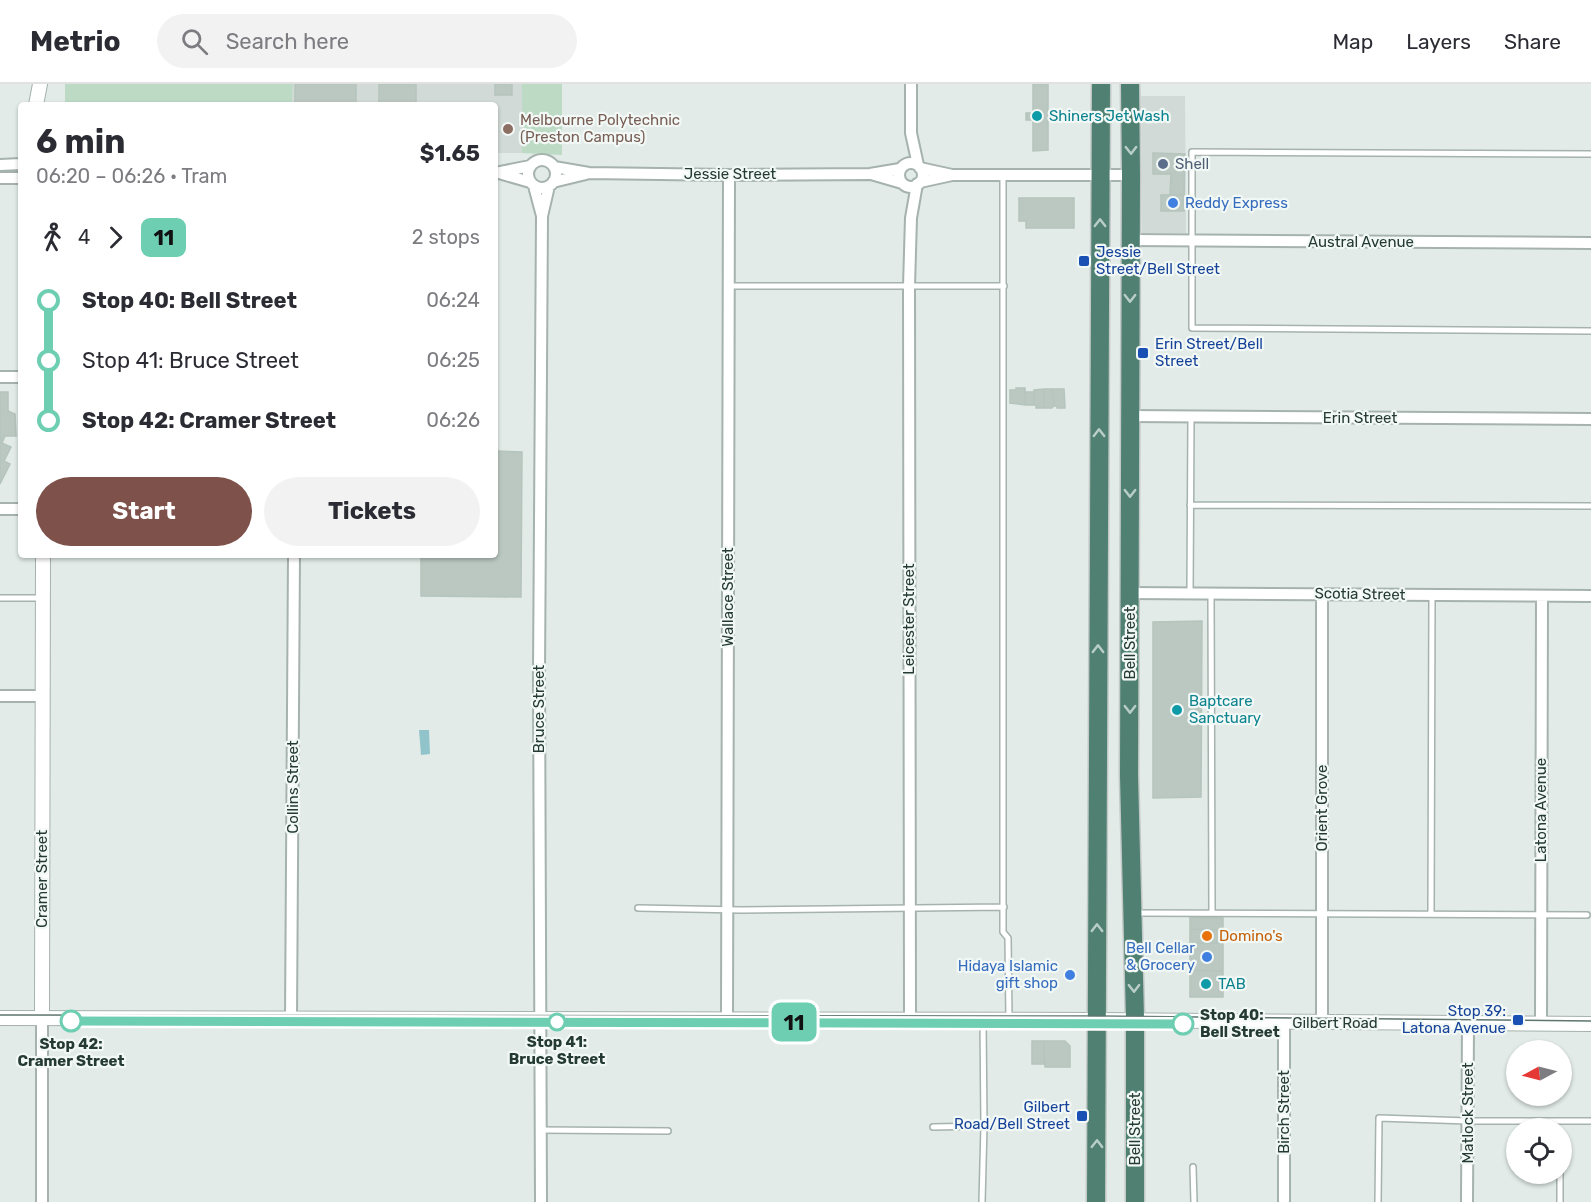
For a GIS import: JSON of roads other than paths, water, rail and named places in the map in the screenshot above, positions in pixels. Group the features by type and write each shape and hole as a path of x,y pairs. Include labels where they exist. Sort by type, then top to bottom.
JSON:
{"highway":[{"name":"Bell Street","path":"1096,1202 1101,84"},
{"name":"Bell Street","path":"1130,84 1129,775 1135,1202"}],"street":[{"path":"37,102 41,84"},
{"path":"41,84 44,102"},
{"path":"911,84 911,133 923,175 919,183"},
{"path":"911,133 899,177 903,184 911,186 952,174"},
{"path":"498,173 530,166 541,159 548,161 554,167 556,174 551,184 541,188 498,173"},
{"path":"902,167 911,163 952,174 1131,175"},
{"path":"0,165 18,164"},
{"path":"530,166 527,174 532,184"},
{"name":"Jessie Street","path":"554,167 589,173 870,174 902,167"},
{"name":"Jessie Street","path":"551,184 589,173"},
{"name":"Wallace Street","path":"727,1019 729,174"},
{"name":"Jessie Street","path":"870,174 903,184"},
{"path":"0,178 18,178"},
{"name":"Leicester Street","path":"910,1019 909,286 911,218 919,183"},
{"name":"Bruce Street","path":"532,184 542,216"},
{"name":"Bruce Street","path":"541,1202 539,661 542,216 551,184"},
{"name":"Leicester Street","path":"903,184 911,218"},
{"name":"Austral Avenue","path":"1130,240 1591,243"},
{"path":"0,376 18,376"},
{"name":"Erin Street","path":"1129,416 1591,419"},
{"path":"0,509 18,509"},
{"name":"Cramer Street","path":"42,1202 43,558"},
{"name":"Collins Street","path":"291,1018 294,558"},
{"name":"Scotia Street","path":"1130,592 1591,596"},
{"name":"Orient Grove","path":"1322,594 1322,1023"},
{"name":"Latona Avenue","path":"1541,1023 1542,596"},
{"path":"0,696 43,696"},
{"name":"Gilbert Road","path":"0,1018 910,1019 1591,1024"},
{"name":"Birch Street","path":"1284,1022 1284,1202"},
{"name":"Matlock Street","path":"1467,1202 1468,1024"}],"lane":[{"path":"1591,154 1192,152 1192,328 1591,331"},
{"path":"1003,175 1003,932 1008,938 1009,1020"},
{"path":"729,286 1004,286"},
{"path":"1190,593 1191,417"},
{"path":"1190,505 1591,506"},
{"path":"1211,592 1212,913"},
{"path":"1431,914 1432,595"},
{"path":"0,598 43,598"},
{"path":"638,908 1004,907"},
{"path":"1132,913 1587,915"},
{"path":"982,1202 983,1020"},
{"path":"1378,1202 1379,1118 1506,1123"},
{"path":"1572,1123 1591,1121"},
{"path":"933,1127 984,1126"},
{"path":"539,1130 668,1131"},
{"path":"1193,1167 1194,1202"},
{"path":"1560,1184 1560,1202"}],"water":[{"path":"419,730 429,730 430,754 421,755"}],"tram line":[{"path":"0,1015 1097,1016 1591,1021"},
{"name":"11","path":"71,1021 1183,1024"}],"place":[{"name":"Shiners Jet Wash","path":"1037,116"},
{"name":"Melbourne Polytechnic (Preston Campus)","path":"508,129"},
{"name":"Shell","path":"1163,164"},
{"name":"Reddy Express","path":"1173,203"},
{"name":"Jessie Street/Bell Street","path":"1084,261"},
{"name":"Erin Street/Bell Street","path":"1143,353"},
{"name":"Baptcare Sanctuary","path":"1177,710"},
{"name":"Domino's","path":"1207,936"},
{"name":"Bell Cellar & Grocery","path":"1207,957"},
{"name":"Hidaya Islamic gift shop","path":"1070,975"},
{"name":"TAB","path":"1206,984"},
{"name":"Stop 39: Latona Avenue","path":"1518,1020"},
{"name":"Stop 42: Cramer Street","path":"71,1021"},
{"name":"Stop 41: Bruce Street","path":"557,1022"},
{"name":"Stop 40: Bell Street","path":"1183,1024"},
{"name":"Gilbert Road/Bell Street","path":"1082,1116"}]}
